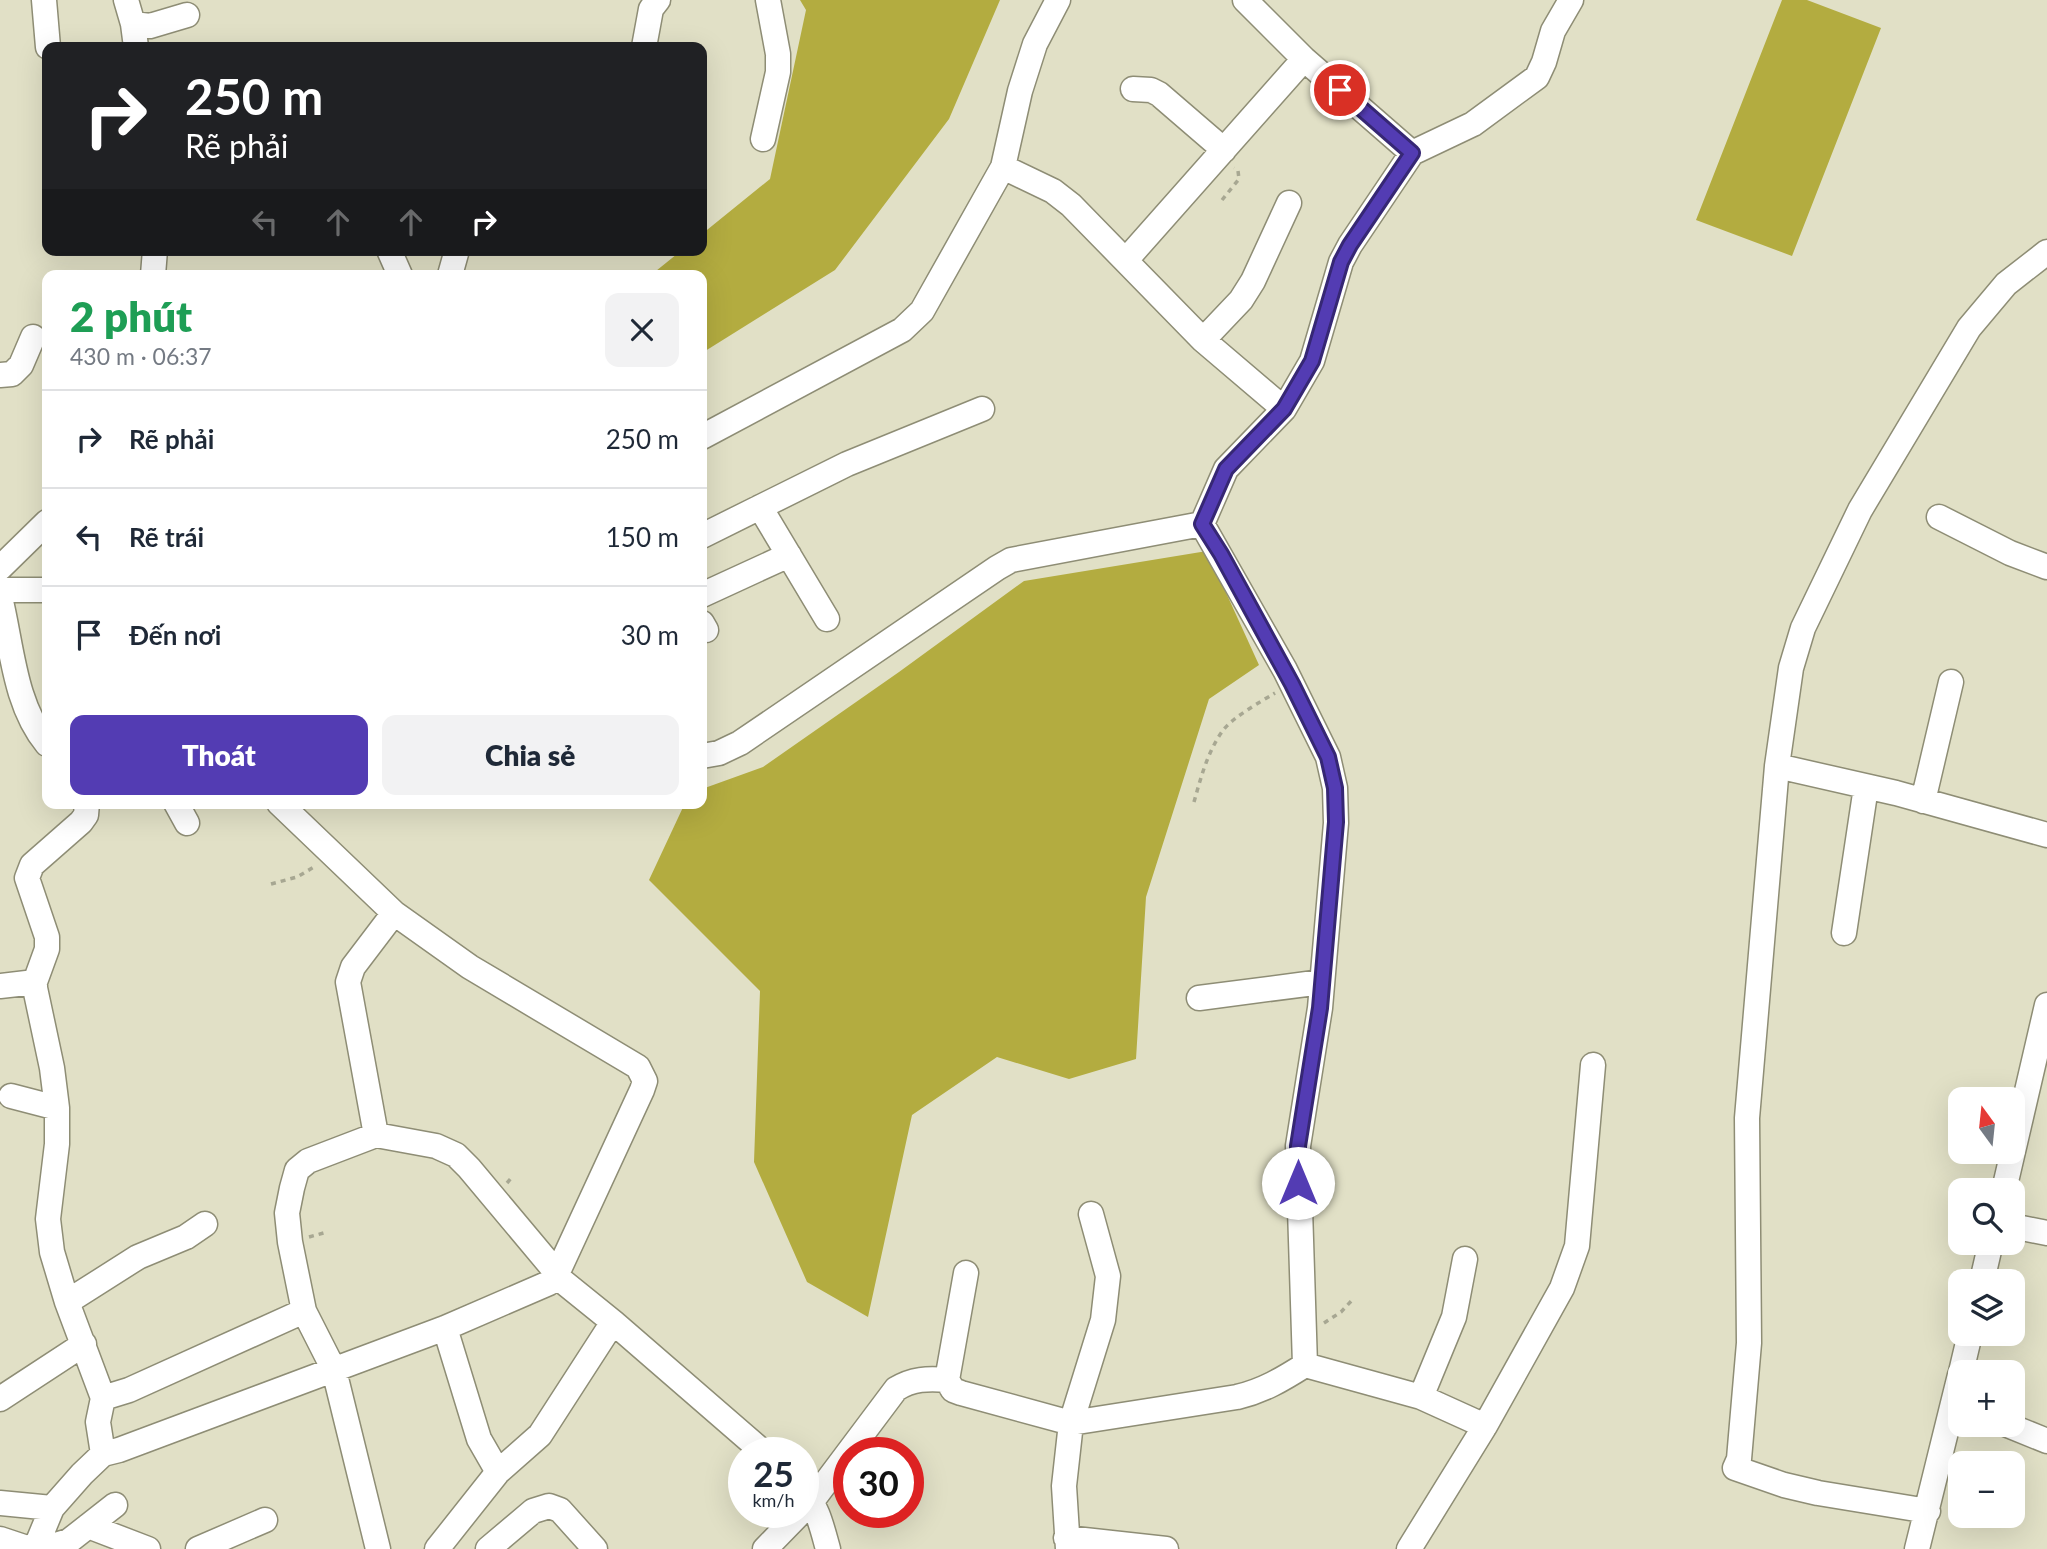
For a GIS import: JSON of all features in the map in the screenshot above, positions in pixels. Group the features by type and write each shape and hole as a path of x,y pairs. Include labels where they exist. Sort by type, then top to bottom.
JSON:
{"street":[{"path":"44,0 48,42"},
{"path":"645,42 651,9 659,0"},
{"path":"763,139 778,72 778,54 768,0"},
{"path":"707,435 902,330 922,311 1003,167 1020,90 1035,44 1058,0"},
{"path":"1245,0 1304,59 1412,153"},
{"path":"1202,524 1226,469 1284,409 1312,361 1341,262 1412,153 1473,124 1537,77 1553,31 1571,0"},
{"path":"132,24 150,26 187,15"},
{"path":"1126,260 1304,59"},
{"path":"1133,89 1151,90 1159,94 1224,150"},
{"path":"1003,167 1053,191 1071,205 1203,340 1284,409"},
{"path":"1203,340 1241,300 1253,281 1289,203"},
{"path":"1928,1511 1818,1493 1784,1485 1735,1468 1739,1459 1749,1343 1747,1118 1777,766 1791,668 1803,628 1860,510 1969,328 2006,285 2047,252"},
{"path":"0,375 12,374 21,365 33,337"},
{"path":"707,534 847,464 982,409"},
{"path":"760,507 827,619"},
{"path":"1939,517 2010,553 2047,567"},
{"path":"1202,524 1292,684 1328,757 1335,788 1336,822 1322,982 1298,1146 1305,1365"},
{"path":"707,755 719,753 740,743 1011,561 1202,524"},
{"path":"0,568 42,527"},
{"path":"707,593 789,555"},
{"path":"0,590 42,590"},
{"path":"0,597 19,685 33,725 42,737"},
{"path":"1923,801 1951,682"},
{"path":"1777,766 1923,801 2047,835"},
{"path":"1844,933 1866,787"},
{"path":"86,809 81,822 32,865 27,878 47,937 47,949 35,982 57,1108 57,1144 48,1219 52,1252 67,1302 103,1398 97,1422 103,1454"},
{"path":"36,1549 52,1508 103,1454 445,1328 549,1283 556,1276 638,1102 645,1080 638,1067 470,967 394,913 285,809"},
{"path":"376,1135 348,982 353,967 394,913"},
{"path":"0,986 35,982"},
{"path":"1199,998 1322,982"},
{"path":"2007,1178 2041,1058 2047,1005"},
{"path":"1409,1549 1485,1426 1562,1288 1571,1265 1577,1246 1593,1065"},
{"path":"11,1096 57,1108"},
{"path":"378,1549 334,1370 304,1311 287,1213 297,1170 308,1161 376,1135 436,1146 456,1155 543,1256 556,1276 745,1437"},
{"path":"1091,1214 1108,1276 1103,1320 1071,1423 1064,1486 1067,1543 1166,1549"},
{"path":"67,1302 138,1257 186,1237 205,1224"},
{"path":"2025,1229 2047,1233"},
{"path":"1421,1397 1454,1317 1465,1259"},
{"path":"966,1273 947,1380 953,1390 961,1393 1071,1423 1237,1398 1273,1385 1305,1365 1421,1397 1485,1426"},
{"path":"103,1398 129,1390 304,1311"},
{"path":"437,1549 498,1472 540,1434 613,1322"},
{"path":"445,1328 479,1439 498,1472"},
{"path":"0,1399 84,1344"},
{"path":"819,1485 896,1389 907,1382 947,1380"},
{"path":"2025,1432 2047,1441"},
{"path":"1917,1549 1948,1437"},
{"path":"0,1503 52,1508"},
{"path":"42,1549 69,1541 115,1505"},
{"path":"488,1549 533,1511 549,1506 560,1510 595,1549"},
{"path":"819,1518 828,1549"},
{"path":"198,1549 265,1520"},
{"path":"88,1526 148,1549"},
{"path":"765,1549 783,1528"},
{"path":"0,1539 30,1549"}],"path":[{"path":"1194,802 1206,760 1225,727 1259,702 1292,684"},
{"path":"271,884 297,877 317,865 329,851"},
{"path":"1305,1334 1341,1312 1354,1298"}],"shaded area":[{"path":"800,0 1000,0 949,119 835,270 707,350 707,270 657,270 675,256 707,256 707,230 770,179 806,10"},
{"path":"1782,0 1807,0 1881,28 1792,256 1696,220"},
{"path":"1207,551 1259,665 1209,699 1146,897 1136,1059 1069,1079 997,1057 912,1115 868,1317 807,1282 754,1162 760,991 649,880 682,809 707,809 707,787 763,767 1024,581"}],"route":[{"path":"1298,1183 1298,1146 1320,1008 1336,822 1335,788 1328,757 1292,684 1202,524 1226,469 1284,409 1312,361 1341,262 1412,153 1340,90"}]}
